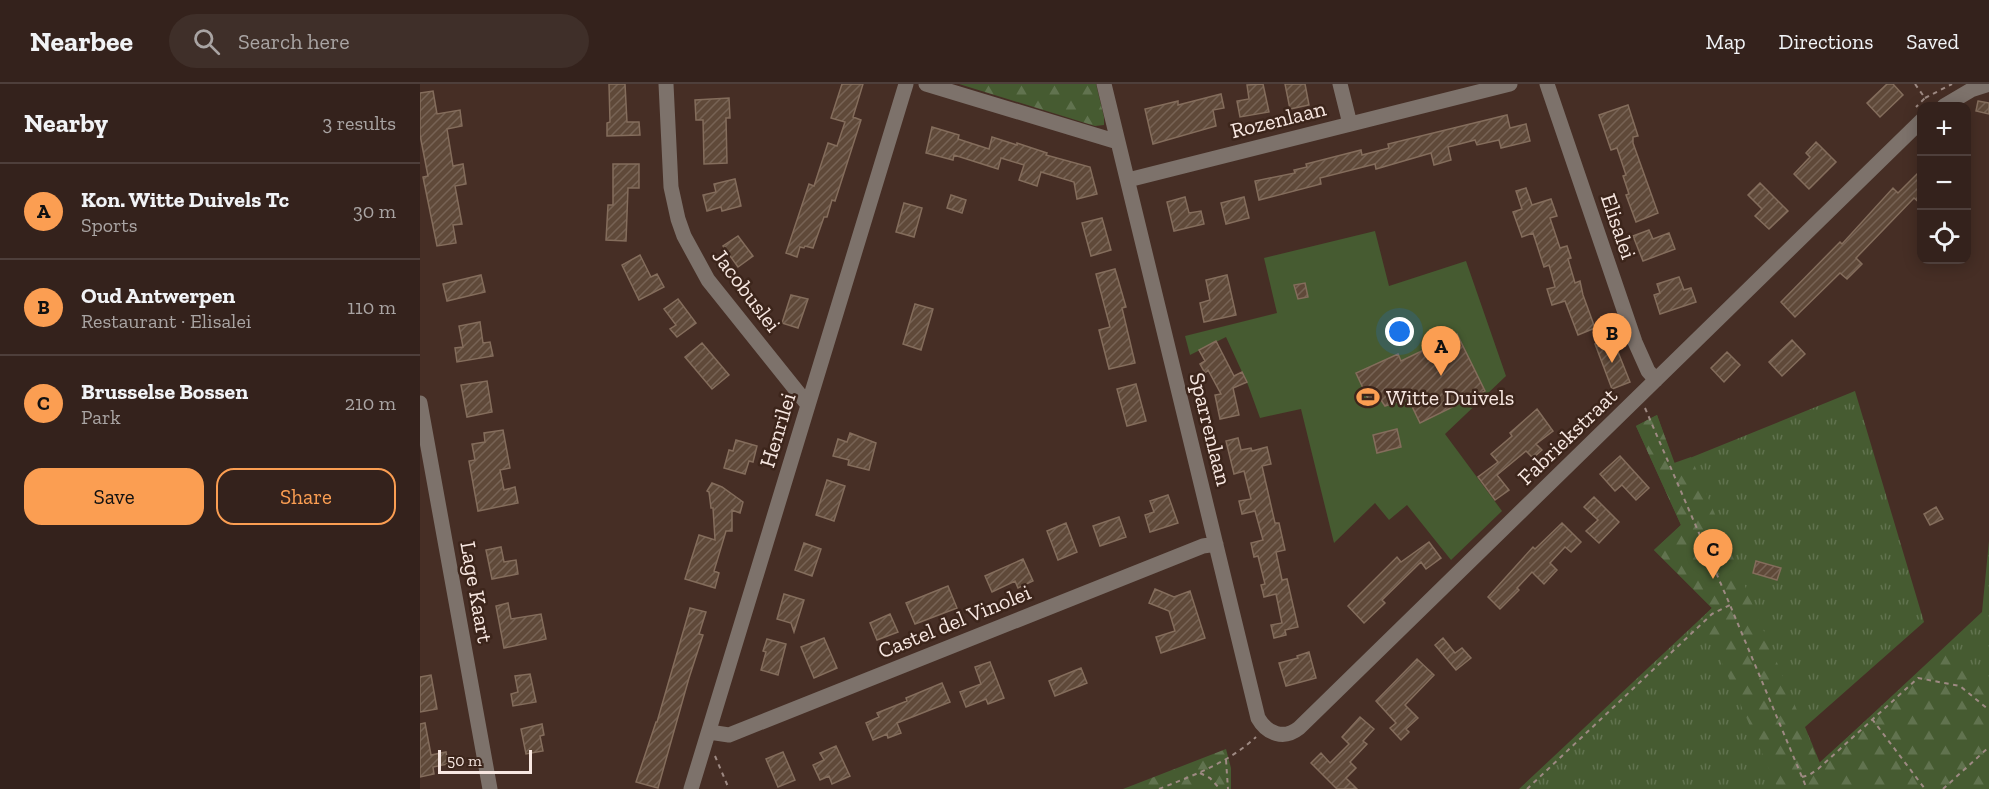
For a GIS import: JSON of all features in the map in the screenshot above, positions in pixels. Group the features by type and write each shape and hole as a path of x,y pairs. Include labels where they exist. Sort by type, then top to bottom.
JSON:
{"street":[{"name":"Jacobuslei","path":"666,84 671,187 678,219 687,244 708,280 808,405"},
{"name":"Henrilei","path":"691,789 906,84"},
{"path":"926,84 1118,142"},
{"name":"Sparrenlaan","path":"1104,84 1258,718 1263,725"},
{"path":"1340,84 1350,124"},
{"name":"Rozenlaan","path":"1128,180 1510,84"},
{"name":"Elisalei","path":"1547,84 1635,342 1648,371 1656,380"},
{"path":"1951,102 1971,90 1989,84"},
{"name":"Fabriekstraat","path":"1263,725 1270,731 1283,735 1299,728 1917,124"},
{"name":"Lage Kaart","path":"420,403 490,789"},
{"name":"Castel del Vinolei","path":"709,732 729,735 1203,546 1216,544"}],"path":[{"path":"1915,84 1925,98"},
{"path":"1921,102 1943,86 1953,84"},
{"path":"1639,398 1650,418 1730,604 1807,789"},
{"path":"1527,789 1712,614 1730,604"},
{"path":"1802,777 1818,769 1918,678 1960,686 1989,710"},
{"path":"1872,719 1925,789"},
{"path":"1159,789 1226,760 1259,736 1263,725"},
{"path":"709,732 717,762 729,789"},
{"path":"1943,789 1989,747"},
{"path":"1226,760 1228,789"},
{"path":"1200,773 1210,778 1220,789"}],"green space":[{"path":"959,84 1096,84 1104,125 1095,126"},
{"name":"Witte Duivels","path":"1375,231 1389,286 1466,261 1506,376 1445,434 1502,511 1451,560 1407,505 1389,520 1375,503 1334,543 1301,409 1260,418 1226,337 1190,355 1185,336 1277,313 1264,258"},
{"path":"1855,391 1924,622 1805,727 1820,763 1982,612 1989,541 1989,789 1519,789 1712,608 1654,550 1681,525 1636,426 1657,415 1675,464"},
{"path":"1657,415 1674,463 1691,457 1819,763 1949,645 1989,694 1989,789 1778,789 1716,649 1693,627 1712,608 1654,550 1681,525 1636,426"},
{"path":"1226,749 1231,768 1231,789 1123,789"}],"building":[{"path":"609,84 625,84 627,122 639,122 640,135 607,136 607,123 610,122"},
{"path":"842,84 863,84 853,117 861,120 835,201 832,200 827,217 824,217 813,248 800,247 797,257 786,253 809,184 814,186 828,143 837,146 845,122 831,118"},
{"path":"1263,84 1269,112 1240,117 1237,101 1249,99 1247,85"},
{"path":"1285,84 1305,84 1309,105 1290,109"},
{"path":"1887,84 1893,84 1903,95 1880,117 1867,103"},
{"path":"433,91 437,114 460,110 462,126 447,129 453,166 463,164 466,184 455,186 462,224 453,225 456,243 437,246 423,177 428,176 420,135 420,93"},
{"path":"1221,94 1224,108 1213,110 1216,126 1153,144 1145,109 1178,101 1178,105"},
{"path":"729,98 730,118 726,118 727,163 704,164 703,120 696,120 695,100"},
{"path":"1978,101 1989,103 1989,114 1976,111"},
{"path":"1628,105 1638,136 1633,137 1633,143 1658,213 1636,222 1626,195 1629,194 1623,176 1626,175 1617,148 1611,150 1599,115"},
{"path":"1507,115 1510,128 1526,124 1530,141 1501,148 1499,140 1477,145 1475,140 1448,147 1451,160 1434,165 1431,153 1376,169 1375,164 1320,178 1321,184 1259,200 1255,181 1295,173 1294,170 1307,167 1306,164 1361,150 1362,155 1389,148 1388,144"},
{"path":"932,127 959,135 958,139 989,149 992,137 1090,167 1097,194 1077,199 1074,182 1041,172 1037,186 1019,180 1024,165 1001,158 998,169 954,155 953,160 926,153"},
{"path":"1816,142 1836,162 1809,189 1794,174 1810,157 1806,153"},
{"path":"613,164 639,164 639,188 628,188 626,241 606,240 608,205 613,205"},
{"path":"1917,174 1917,201 1914,198 1856,258 1862,264 1847,279 1840,273 1795,317 1781,302 1840,242 1842,244 1893,188 1898,193"},
{"path":"735,179 741,206 722,211 721,207 707,211 703,195 716,192 714,184"},
{"path":"1760,183 1788,211 1769,229 1755,216 1762,209 1748,195"},
{"path":"1526,188 1532,205 1551,199 1557,216 1550,218 1560,248 1567,246 1575,283 1580,281 1595,328 1578,335 1565,301 1552,305 1547,289 1555,287 1549,265 1544,267 1533,233 1522,237 1513,212 1522,209 1516,191"},
{"path":"951,195 966,200 962,213 947,208"},
{"path":"1185,197 1189,213 1201,211 1204,224 1174,231 1167,202"},
{"path":"1244,197 1249,218 1226,224 1221,203"},
{"path":"904,203 922,208 914,237 896,232"},
{"path":"1102,218 1111,250 1091,256 1082,223"},
{"path":"1649,230 1653,239 1669,233 1675,249 1643,261 1633,236"},
{"path":"738,236 753,256 738,267 723,246"},
{"path":"640,255 651,277 657,274 664,287 639,300 622,265"},
{"path":"1115,269 1126,307 1122,308 1135,363 1109,369 1099,330 1110,327 1096,274"},
{"path":"481,275 485,292 447,301 443,284"},
{"path":"1227,275 1236,315 1204,322 1200,303 1210,300 1206,280"},
{"path":"1679,277 1684,290 1691,288 1696,302 1660,314 1654,295 1660,293 1657,284"},
{"path":"1305,283 1308,297 1298,299 1294,285"},
{"path":"791,295 808,299 798,328 782,323"},
{"path":"678,299 696,323 677,337 670,329 676,325 664,309"},
{"path":"915,304 933,309 921,350 903,344"},
{"path":"480,322 483,343 490,342 493,356 457,362 455,348 463,347 459,326"},
{"path":"1457,334 1485,391 1420,423 1408,398 1385,406 1381,400 1371,405 1356,373 1398,354 1401,361"},
{"path":"1612,337 1630,382 1612,389 1595,344"},
{"path":"1792,340 1805,354 1782,376 1769,362"},
{"path":"1216,341 1234,376 1242,372 1247,382 1233,388 1239,415 1220,419 1215,395 1221,394 1208,370 1205,373 1200,364 1205,361 1199,350"},
{"path":"702,343 729,375 712,389 685,357"},
{"path":"1727,352 1740,365 1724,382 1711,368"},
{"path":"487,381 492,412 467,417 461,385"},
{"path":"1136,384 1146,421 1127,426 1117,389"},
{"path":"1537,409 1553,431 1536,444 1542,450 1533,458 1526,451 1497,475 1509,490 1495,500 1478,477 1498,462 1491,454 1512,436 1510,433"},
{"path":"1397,429 1401,447 1377,453 1373,435"},
{"path":"503,430 510,468 500,470 504,490 515,487 518,503 478,511 469,461 475,460 472,444 485,442 484,433"},
{"path":"850,433 876,443 869,470 848,465 849,460 833,456 838,439 847,442"},
{"path":"1238,438 1241,450 1251,448 1252,451 1267,447 1271,464 1262,466 1275,523 1279,523 1285,550 1276,552 1282,580 1287,579 1298,627 1285,630 1286,635 1274,638 1271,625 1282,623 1276,594 1264,597 1261,585 1265,584 1258,556 1254,557 1251,543 1263,540 1255,511 1242,514 1239,501 1251,499 1244,471 1234,474 1226,441"},
{"path":"736,440 757,446 753,462 749,461 745,474 724,468 729,450 733,451"},
{"path":"1620,456 1649,488 1636,500 1622,485 1615,491 1600,474"},
{"path":"827,480 845,486 834,521 816,515"},
{"path":"712,483 722,487 743,502 740,513 732,510 732,531 726,531 714,571 719,573 715,588 685,579 699,535 715,540 713,508 711,508 707,491"},
{"path":"1168,495 1178,523 1150,532 1145,515 1154,512 1150,501"},
{"path":"1594,497 1619,522 1599,543 1586,531 1598,520 1584,507"},
{"path":"1936,507 1943,519 1930,525 1924,514"},
{"path":"1119,517 1126,537 1100,546 1093,526"},
{"path":"1066,523 1077,552 1058,560 1047,531"},
{"path":"1562,523 1581,542 1571,552 1565,547 1550,563 1557,570 1544,584 1532,572 1517,588 1519,590 1500,609 1488,597 1533,547 1535,549"},
{"path":"1429,542 1441,558 1426,569 1421,562 1382,600 1385,603 1364,623 1348,606 1397,557 1401,562"},
{"path":"804,543 821,549 812,576 795,570"},
{"path":"501,547 504,562 516,560 518,574 492,579 486,550"},
{"path":"1023,559 1033,581 1018,588 1015,581 992,592 985,576"},
{"path":"1756,561 1781,568 1777,580 1753,573"},
{"path":"948,586 957,608 915,624 906,603"},
{"path":"1155,589 1174,597 1190,591 1205,638 1161,653 1156,637 1175,631 1169,611 1149,603"},
{"path":"784,594 804,600 794,632 791,623 777,619"},
{"path":"508,603 511,619 541,614 546,639 504,648 496,606"},
{"path":"690,608 706,612 699,634 703,635 658,788 636,782 657,722"},
{"path":"890,614 898,632 877,640 870,623"},
{"path":"824,638 837,668 814,678 801,647"},
{"path":"1443,638 1455,653 1462,648 1471,658 1456,670 1435,645"},
{"path":"767,639 786,644 778,675 761,670"},
{"path":"1309,652 1316,678 1286,686 1279,663 1298,658 1297,656"},
{"path":"1417,659 1434,675 1405,705 1418,718 1406,729 1409,732 1401,740 1390,728 1396,723 1376,701"},
{"path":"990,662 1004,698 988,704 986,699 966,707 960,692 981,684 975,667"},
{"path":"1081,668 1087,683 1055,696 1049,681"},
{"path":"530,674 536,702 513,706 511,694 518,692 515,676"},
{"path":"431,675 437,709 420,712 420,677"},
{"path":"942,683 950,702 897,723 901,733 888,738 887,734 873,740 866,723 879,717 877,713"},
{"path":"1360,717 1374,729 1363,741 1367,744 1350,762 1356,768 1346,778 1357,789 1337,789 1311,763 1321,753 1330,763 1349,744 1342,737"},
{"path":"425,723 431,755 446,752 448,764 433,767 434,774 420,777 420,724"},
{"path":"542,724 544,735 540,736 543,751 526,754 521,729"},
{"path":"836,746 850,776 832,784 829,776 820,780 813,765 824,760 820,753"},
{"path":"783,752 795,780 778,787 766,759"}],"place":[{"name":"Oud Antwerpen","path":"1612,363"},
{"name":"Kon. Witte Duivels Tc","path":"1441,376"},
{"name":"Witte Duivels","path":"1368,397"},
{"name":"Brusselse Bossen","path":"1713,579"}]}
